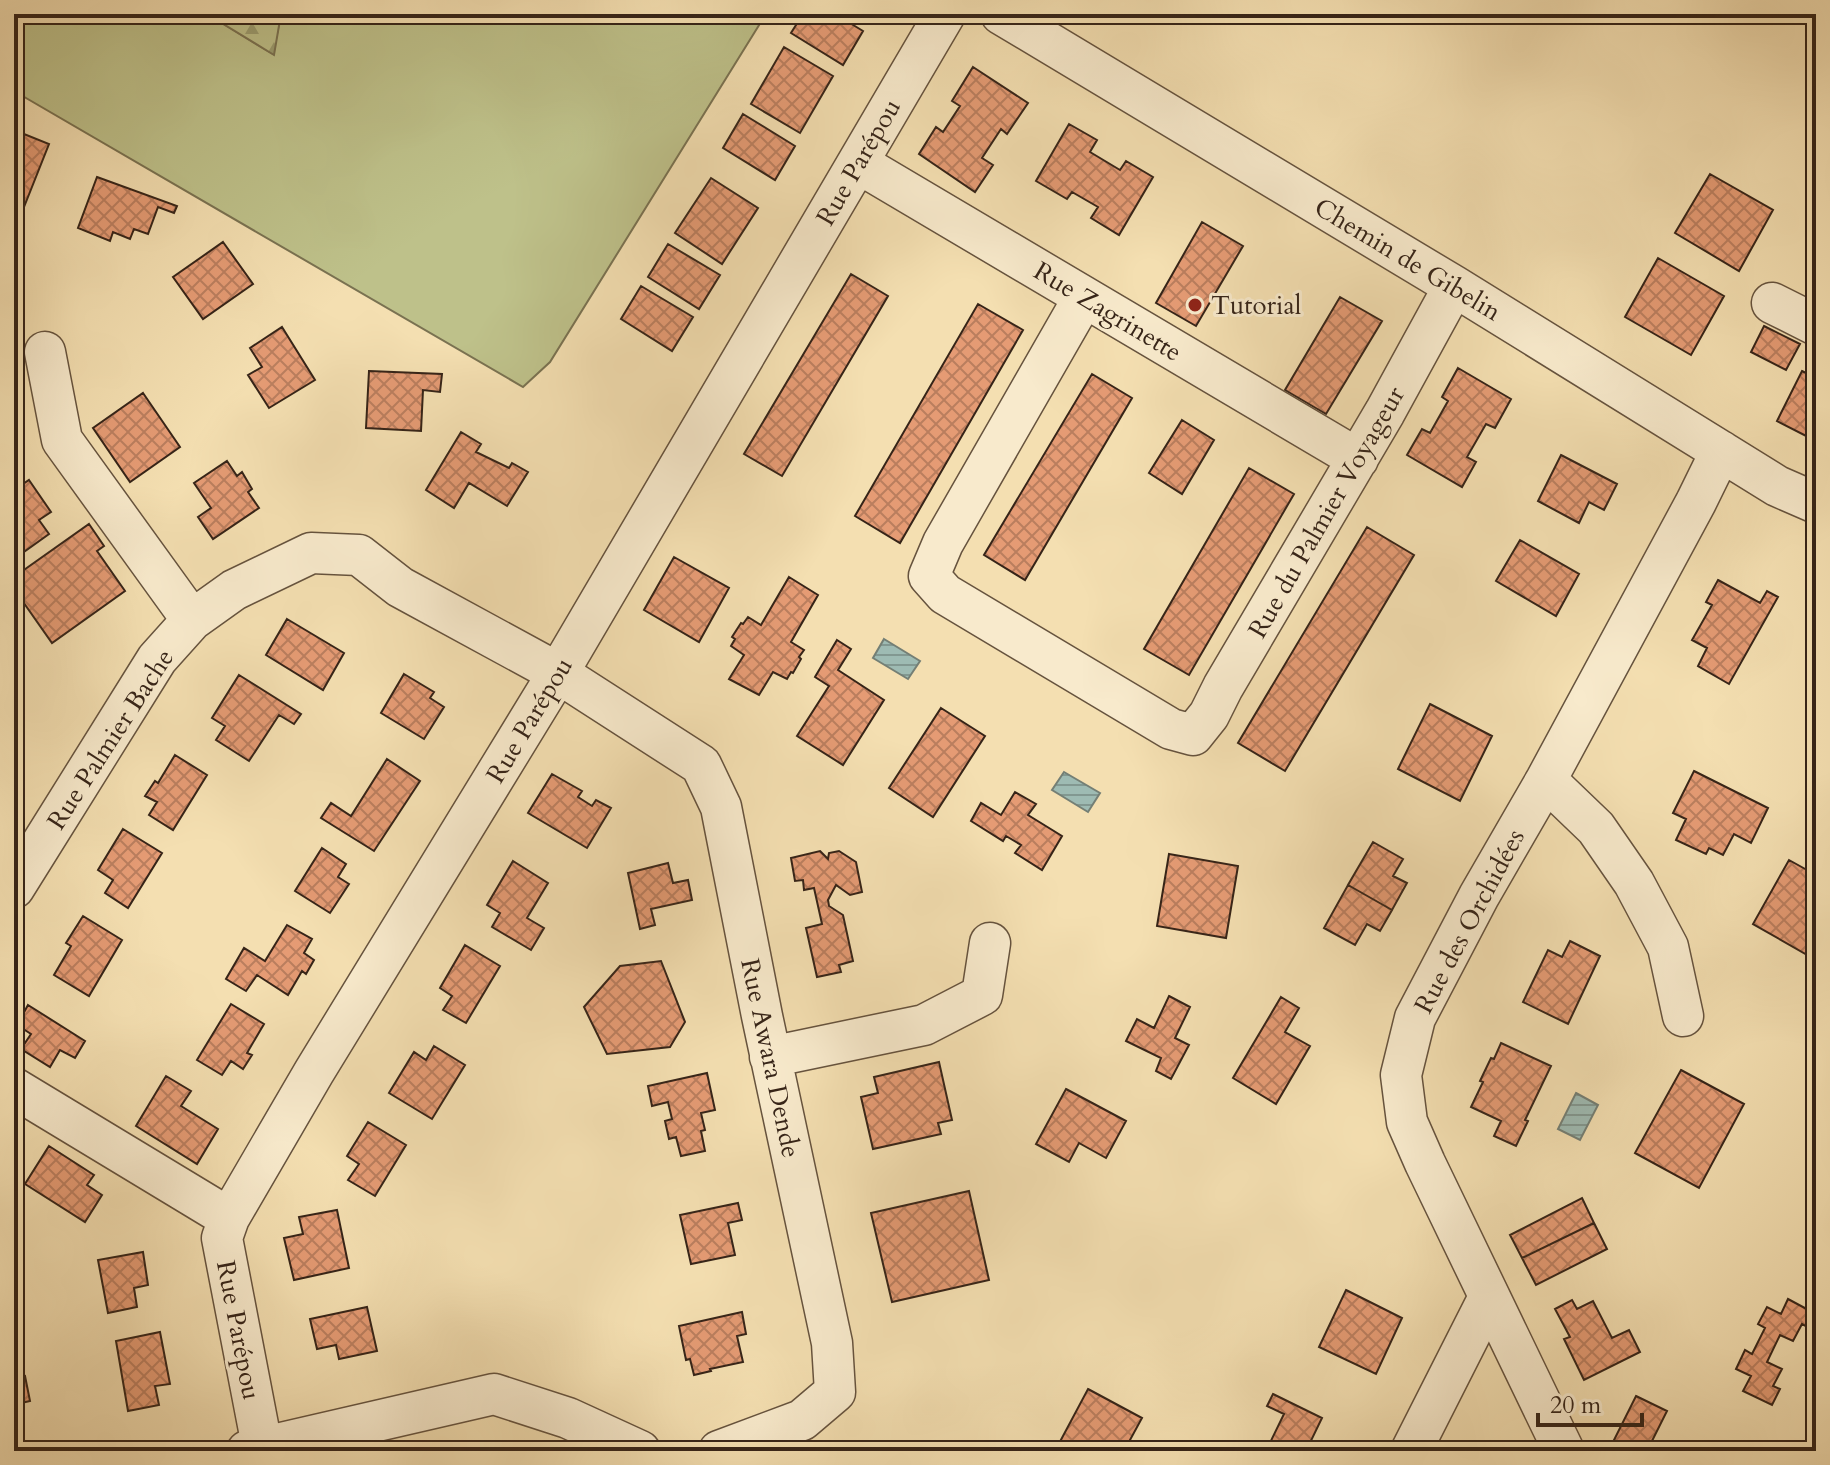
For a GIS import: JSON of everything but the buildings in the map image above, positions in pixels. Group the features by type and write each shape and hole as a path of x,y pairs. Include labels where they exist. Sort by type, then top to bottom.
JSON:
{"street":[{"name":"Rue Parépou","path":"257,1450 222,1238 229,1218 314,1072 558,673 945,14"},
{"name":"Chemin de Gibelin","path":"1001,14 1454,286 1777,486 1816,503"},
{"name":"Rue Zagrinette","path":"858,163 1358,459"},
{"name":"Rue du Palmier Voyageur","path":"1084,297 943,543 929,576 945,594 1171,729 1193,735 1209,715 1358,459 1454,286"},
{"path":"1772,303 1816,325"},
{"path":"45,352 62,440 192,620"},
{"name":"Rue des Orchidées","path":"1564,1451 1407,1122 1401,1075 1415,1018 1721,451"},
{"name":"Rue Palmier Bache","path":"14,888 157,659 192,620 234,590 311,553 359,555 400,587 558,673"},
{"name":"Rue Awara Dende","path":"558,673 701,765 721,807 770,1057 832,1343 835,1392 802,1420 719,1451"},
{"path":"1546,780 1596,828 1634,883 1668,947 1683,1016"},
{"path":"770,1057 924,1025 959,1007 982,995 990,943"},
{"path":"14,1088 229,1218"},
{"path":"1411,1451 1489,1297"},
{"path":"257,1450 494,1394 568,1418 640,1451"}],"green space":[{"path":"14,14 207,14 273,54 281,14 766,14 550,362 523,387 14,91"},
{"path":"207,14 281,14 274,55"}],"water":[{"path":"884,639 920,661 908,679 873,658"},
{"path":"1064,772 1100,793 1088,812 1052,790"},
{"path":"1576,1093 1598,1105 1580,1140 1558,1129"}],"place":[{"name":"Tutorial","path":"1195,305"}]}
